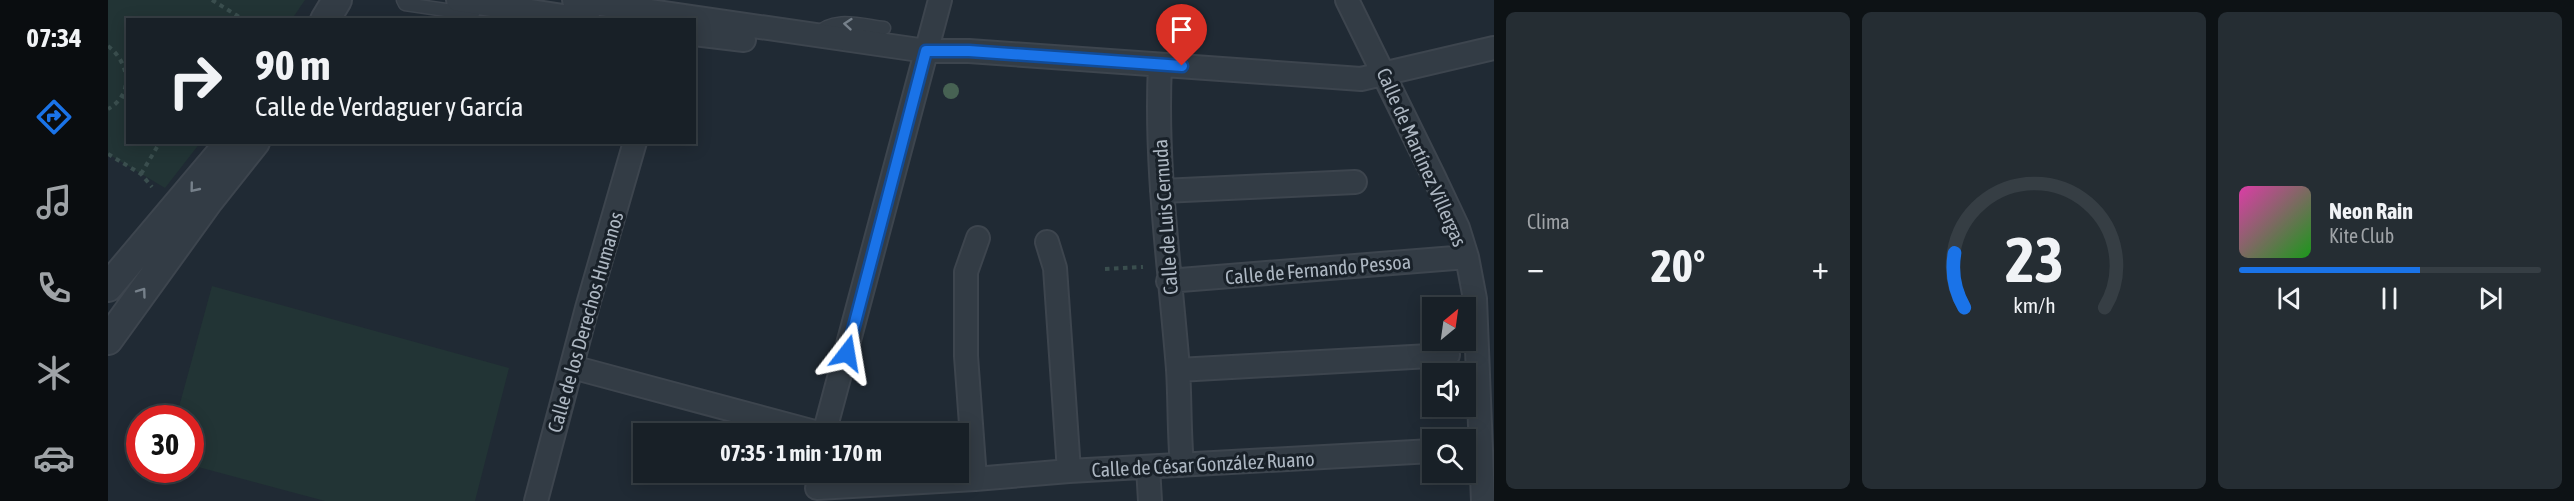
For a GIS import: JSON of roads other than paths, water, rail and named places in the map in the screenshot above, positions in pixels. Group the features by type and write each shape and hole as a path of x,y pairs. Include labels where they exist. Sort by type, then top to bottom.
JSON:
{"street":[{"path":"325,18 337,0"},
{"path":"346,18 357,0"},
{"path":"573,0 682,18"},
{"path":"826,423 940,0"},
{"name":"Calle de Martínez Villergas","path":"1347,0 1386,75 1458,228 1467,257 1487,385 1476,438"},
{"path":"477,8 570,18"},
{"path":"696,20 926,51 969,51 1361,79 1494,48"},
{"path":"696,34 896,60 926,51"},
{"name":"Calle de Luis Cernuda","path":"1160,64 1162,191 1168,281 1178,370 1182,465"},
{"path":"108,287 229,144"},
{"path":"108,340 209,200 253,144"},
{"name":"Calle de los Derechos Humanos","path":"536,501 634,144"},
{"path":"1162,191 1355,182"},
{"path":"975,479 966,356 966,272 978,238"},
{"path":"1047,242 1055,268 1069,471"},
{"name":"Calle de Fernando Pessoa","path":"1168,281 1467,257"},
{"path":"1178,370 1448,355"},
{"path":"572,367 782,423"},
{"name":"Calle de César González Ruano","path":"817,487 1422,452"},
{"name":"Calle de Martínez Villergas","path":"1476,460 1483,501"},
{"path":"1148,467 1150,501"}],"lane":[{"path":"403,0 405,4 416,7 477,8"},
{"path":"816,35 825,25 840,23 884,28"}]}
